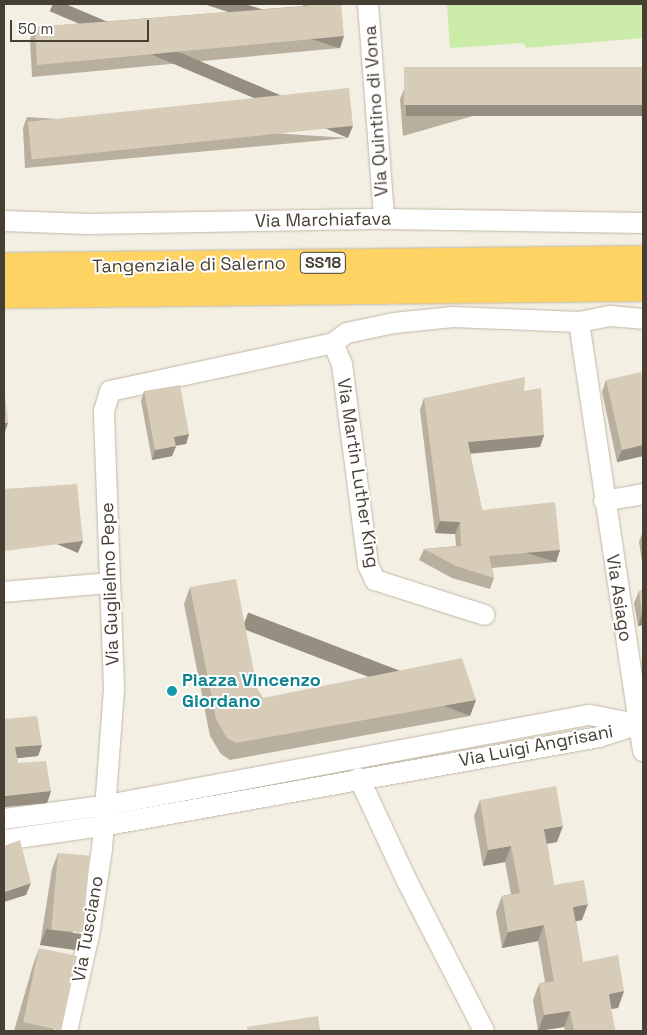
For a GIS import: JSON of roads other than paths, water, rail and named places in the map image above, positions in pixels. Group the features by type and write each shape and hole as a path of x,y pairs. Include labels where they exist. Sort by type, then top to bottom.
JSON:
{"highway":[{"name":"Tangenziale di Salerno","path":"4,267 643,260"},
{"name":"Tangenziale di Salerno","path":"4,294 643,286"}],"street":[{"name":"Via Quintino di Vona","path":"368,4 384,219"},
{"name":"Via Marchiafava","path":"4,221 88,224 384,219 643,223"},
{"path":"333,342 347,333 367,328 453,317 579,322 610,316 643,319"},
{"name":"Via Asiago","path":"579,322 604,501 641,724 643,751"},
{"name":"Via Guglielmo Pepe","path":"102,816 114,688 104,402 110,391 136,384 333,342"},
{"name":"Via Martin Luther King","path":"333,342 342,364 368,565 375,580 485,615"},
{"path":"604,501 643,494"},
{"path":"4,592 110,583"},
{"name":"Via Luigi Angrisani","path":"4,840 102,816 590,715 641,724"},
{"name":"Via Luigi Angrisani","path":"4,819 102,816 359,778 599,737 641,724"},
{"path":"359,778 407,881 484,1031"},
{"name":"Via Tusciano","path":"67,1031 89,935 102,816"}],"place":[{"name":"Piazza Vincenzo Giordano","path":"172,691"}]}
